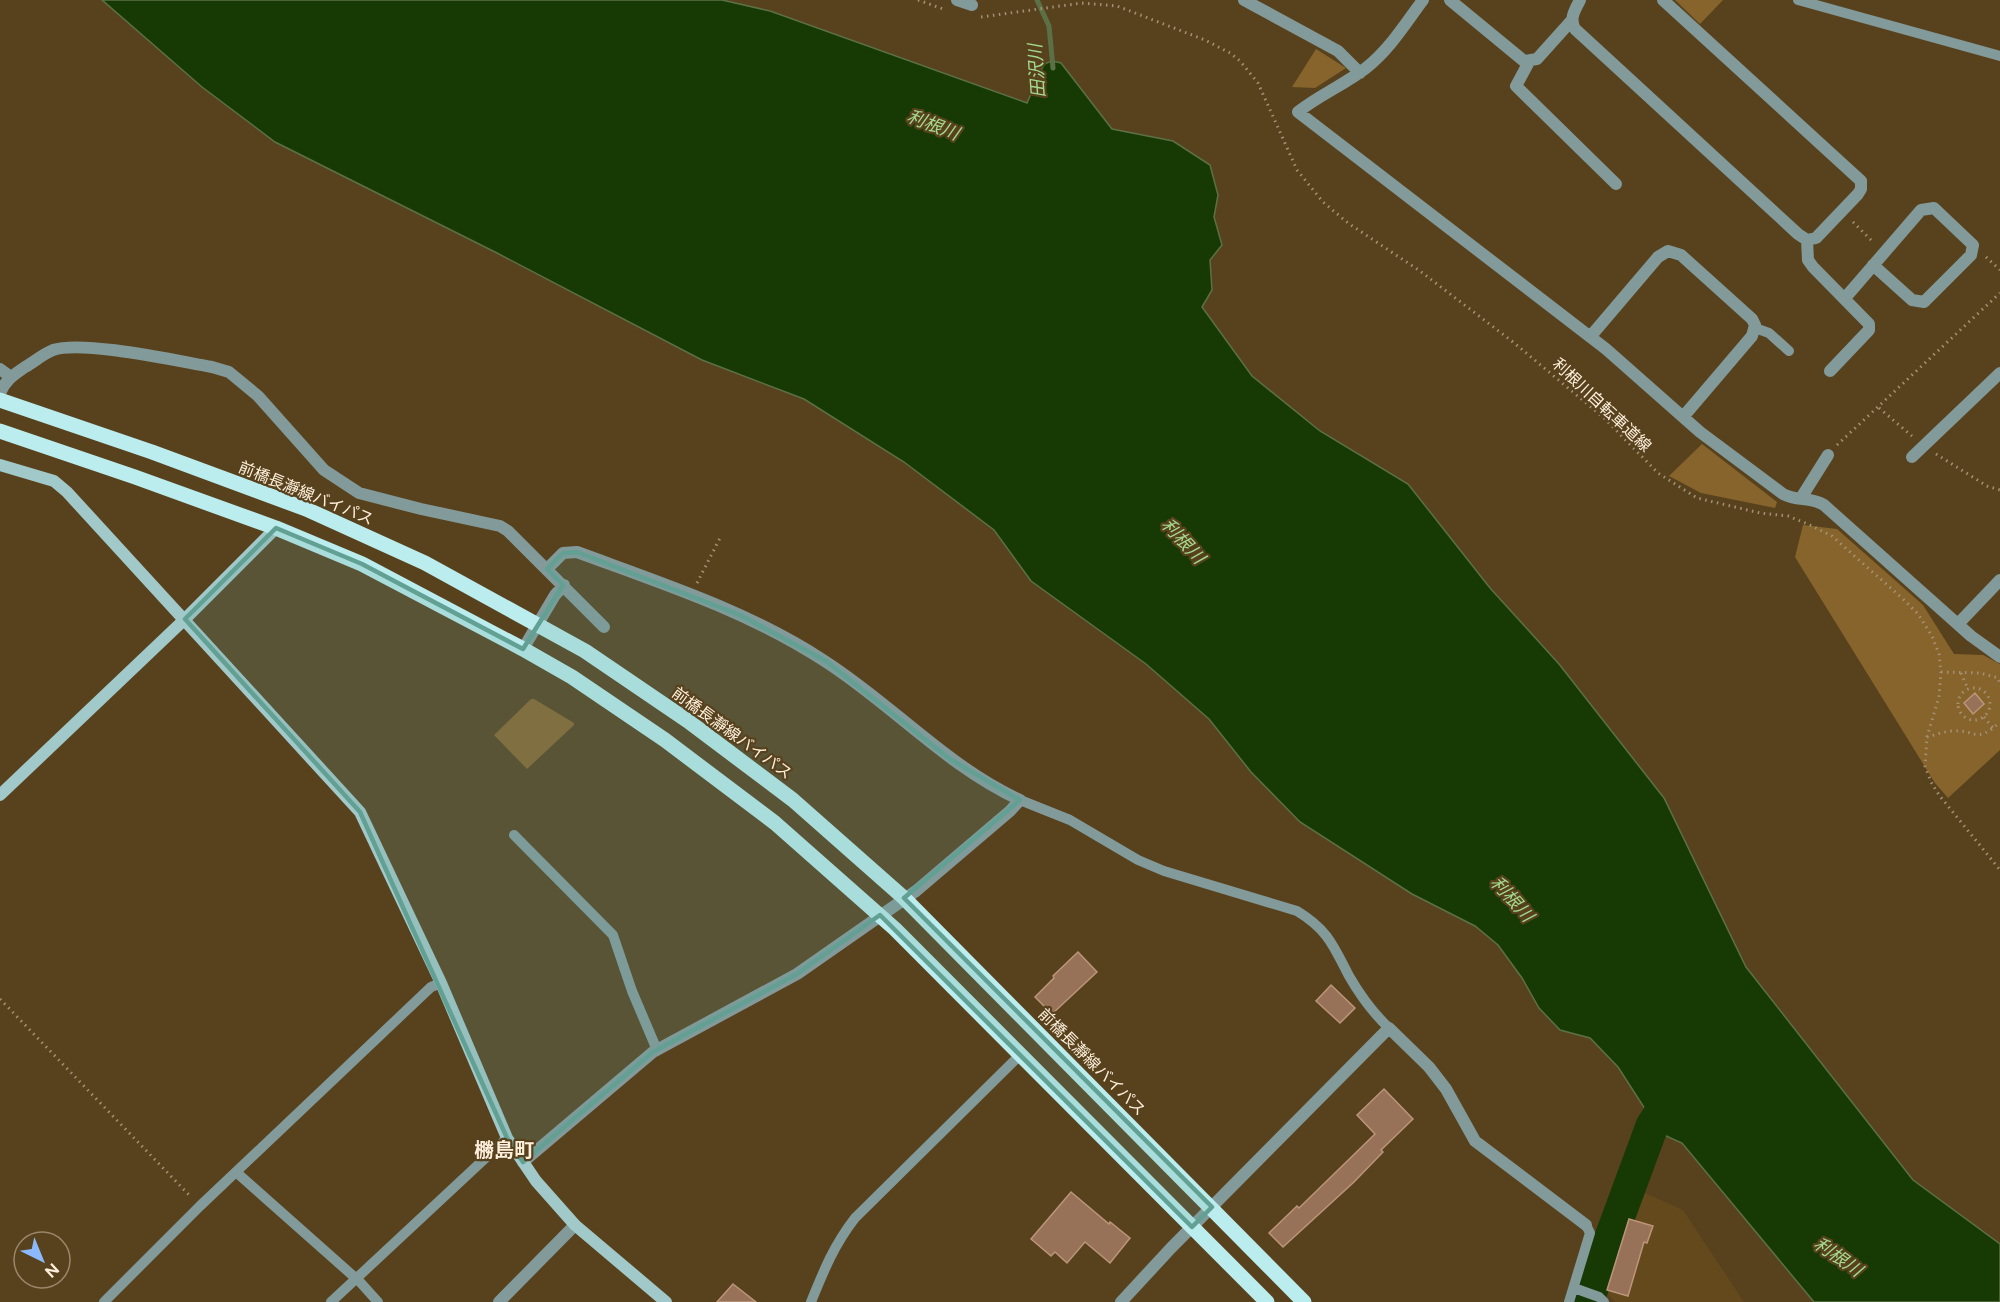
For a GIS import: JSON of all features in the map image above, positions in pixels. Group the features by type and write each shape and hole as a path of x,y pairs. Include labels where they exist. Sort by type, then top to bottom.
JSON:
{"main road":[{"name":"前橋長瀞線バイパス","path":"0,400 152,452 306,509 425,563 538,624 594,658 688,721 808,813 904,898 1304,1302"},
{"path":"0,431 276,528 362,564 572,677 665,740 728,785 807,849 880,915 1267,1302"}],"street":[{"path":"957,0 972,5"},
{"path":"1244,0 1338,51 1360,73"},
{"path":"1423,0 1387,50 1360,73 1312,101 1298,112 1590,338 1700,432 1783,494 1792,499 1814,499 1824,505 1983,646 2000,657"},
{"path":"1450,0 1524,61 1537,59 1572,20 1580,0"},
{"path":"1572,20 1575,29 1798,234 1812,241 1858,194 1861,181 1663,0"},
{"path":"1530,60 1516,86 1616,184"},
{"path":"1845,298 1873,265 1921,210 1934,208 1973,245 1971,255 1924,302 1912,300 1873,265"},
{"path":"1807,240 1808,260 1813,267 1869,324 1869,330 1830,371"},
{"path":"1590,338 1658,257 1668,250 1681,255 1752,319 1755,328 1752,336 1683,417"},
{"path":"0,393 5,373 52,350 63,348 96,348 212,367 229,372 258,396 324,470 335,478 360,493 500,526 564,585 604,627"},
{"path":"1912,457 2000,373"},
{"path":"1801,498 1828,455"},
{"path":"0,465 54,482 67,492 360,812 441,983 507,1138 548,1196 575,1225 666,1302"},
{"path":"0,795 185,619 276,528"},
{"path":"523,1162 657,1050 797,974 904,898 1020,800 979,778 951,759 906,721 826,661 800,645 740,615 577,552 563,553 547,569"},
{"path":"1958,624 2000,580"},
{"path":"523,649 555,595 564,585"},
{"path":"1121,1302 1389,1028 1429,1066 1446,1089 1475,1141 1586,1225"},
{"path":"500,1302 575,1225"}],"lane":[{"path":"1798,0 2000,56"},
{"path":"1755,328 1769,333 1789,351"},
{"path":"1020,800 1070,820 1138,860 1164,871 1268,900 1311,919 1330,939 1366,1002 1389,1028"},
{"path":"514,835 613,935 632,992 657,1050"},
{"path":"104,1302 200,1206 431,987 441,983"},
{"path":"811,1302 835,1246 855,1218 1020,1055"},
{"path":"331,1302 507,1138"},
{"path":"236,1172 355,1278 378,1302"},
{"path":"1569,1302 1578,1290 1590,1233 1586,1225"},
{"path":"1578,1290 1601,1300"}],"path":[{"name":"利根川自転車道線","path":"1002,15 1082,3 1117,6 1218,45 1240,61 1250,72 1264,94 1297,170 1313,191 1333,211 1420,271 1522,349 1592,407 1669,482 1709,502 1760,513 1788,516 1832,536 1918,614 1932,636 1939,654 1941,672 1939,698 1927,737 1925,766 1930,782 2000,870"},
{"path":"1842,212 1884,253"},
{"path":"1828,455 2000,293"},
{"path":"1879,408 1923,446 1988,486 2000,490"},
{"path":"691,595 720,538"},
{"path":"2000,670 1998,678 2000,684"},
{"path":"1941,672 1980,673 1998,678"},
{"path":"1961,673 1968,689"},
{"path":"1978,688 1987,693 1990,698 1990,709 1984,717 1968,719 1960,712 1959,701 1968,689 1978,688"},
{"path":"1984,717 1993,728"},
{"path":"1927,737 1950,731 1976,736 1989,732 2000,722"},
{"path":"0,999 200,1206"}],"highlighted area":[{"path":"276,528 362,564 523,649 563,585 547,569 563,553 577,552 740,615 826,661 950,759 1020,800 904,898 1212,1207 1192,1227 880,915 797,974 653,1052 523,1162 507,1138 360,812 185,619"}],"shaded area":[{"path":"1675,0 1723,0 1700,24"},
{"path":"1316,49 1346,68 1315,88 1292,87"},
{"path":"1702,444 1777,502 1775,508 1701,493 1669,476"},
{"path":"1803,525 1837,529 1923,605 1954,654 1983,655 2000,664 2000,750 1948,798 1935,783 1795,557"},
{"path":"531,699 574,725 527,769 494,735"},
{"path":"1638,1190 1683,1210 1744,1302 1615,1302 1603,1289"}],"water":[{"name":"利根川","path":"102,0 722,0 770,11 1027,103 1044,64 1052,61 1061,63 1112,129 1173,141 1210,165 1218,195 1214,217 1222,245 1210,260 1212,290 1202,307 1252,376 1320,431 1408,484 1490,588 1559,664 1664,798 1746,967 1913,1180 2000,1244 2000,1302 1814,1302 1682,1143 1664,1135 1652,1126 1649,1115 1618,1067 1590,1038 1560,1030 1539,1008 1522,978 1498,945 1475,926 1412,894 1300,822 1251,772 1209,719 1146,664 1031,581 994,530 904,462 804,399 702,360 497,253 275,142 202,87"}],"building":[{"path":"1975,693 1984,704 1973,714 1964,703"},
{"path":"1078,952 1097,972 1052,1014 1035,997"},
{"path":"1331,985 1355,1008 1340,1023 1316,1001"},
{"path":"1384,1089 1413,1119 1381,1150 1383,1152 1354,1182 1283,1247 1269,1233 1297,1206 1299,1208 1375,1134 1357,1115"},
{"path":"1071,1192 1109,1224 1110,1222 1130,1238 1110,1263 1085,1242 1067,1263 1055,1252 1051,1256 1031,1239"},
{"path":"1629,1219 1653,1226 1647,1243 1644,1242 1628,1296 1607,1290"},
{"path":"733,1284 756,1302 717,1302"}],"waterway":[{"name":"田沢川","path":"1037,0 1049,26 1053,68"},
{"path":"1587,1302 1652,1126 1668,1101 1673,1088"}],"district":[{"name":"橳島町","path":"504,1150"}]}
